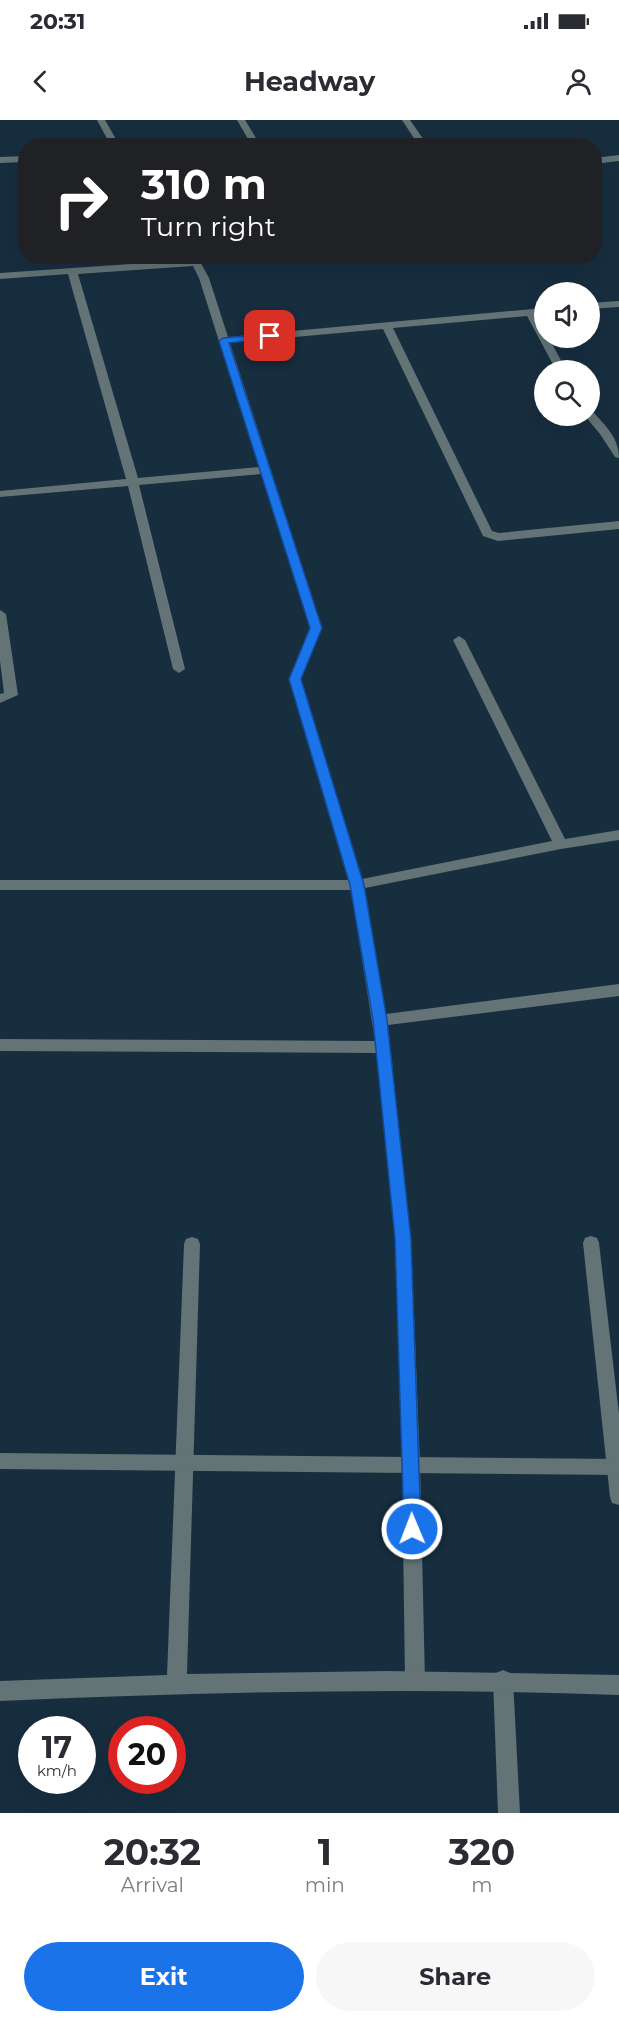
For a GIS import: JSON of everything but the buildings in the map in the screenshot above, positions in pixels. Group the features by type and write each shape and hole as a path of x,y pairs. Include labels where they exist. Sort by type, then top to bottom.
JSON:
{"street":[{"path":"102,120 112,138"},
{"path":"241,120 252,138"},
{"path":"406,120 418,138"},
{"path":"602,160 619,158"},
{"path":"0,160 18,159"},
{"path":"0,276 149,264"},
{"path":"195,264 204,278 316,628 295,679 357,885 380,1020 403,1239 411,1464 415,1681"},
{"path":"72,271 133,482 179,669"},
{"path":"600,305 619,304"},
{"path":"530,312 556,360"},
{"path":"223,341 534,312"},
{"path":"387,326 488,534 498,537 619,525"},
{"path":"599,426 619,455"},
{"path":"0,494 264,470"},
{"path":"0,616 12,695 0,699"},
{"path":"459,640 561,844"},
{"path":"0,885 357,885 561,844 619,835"},
{"path":"380,1020 619,990"},
{"path":"0,1045 384,1047"},
{"path":"591,1243 619,1497"},
{"path":"177,1683 192,1244"},
{"path":"0,1461 616,1466"},
{"path":"0,1691 177,1683 503,1680 619,1685"},
{"path":"503,1680 509,1813"}],"route":[{"path":"270,336 223,341 316,628 295,679 357,885 380,1020 403,1239 412,1529"}]}
